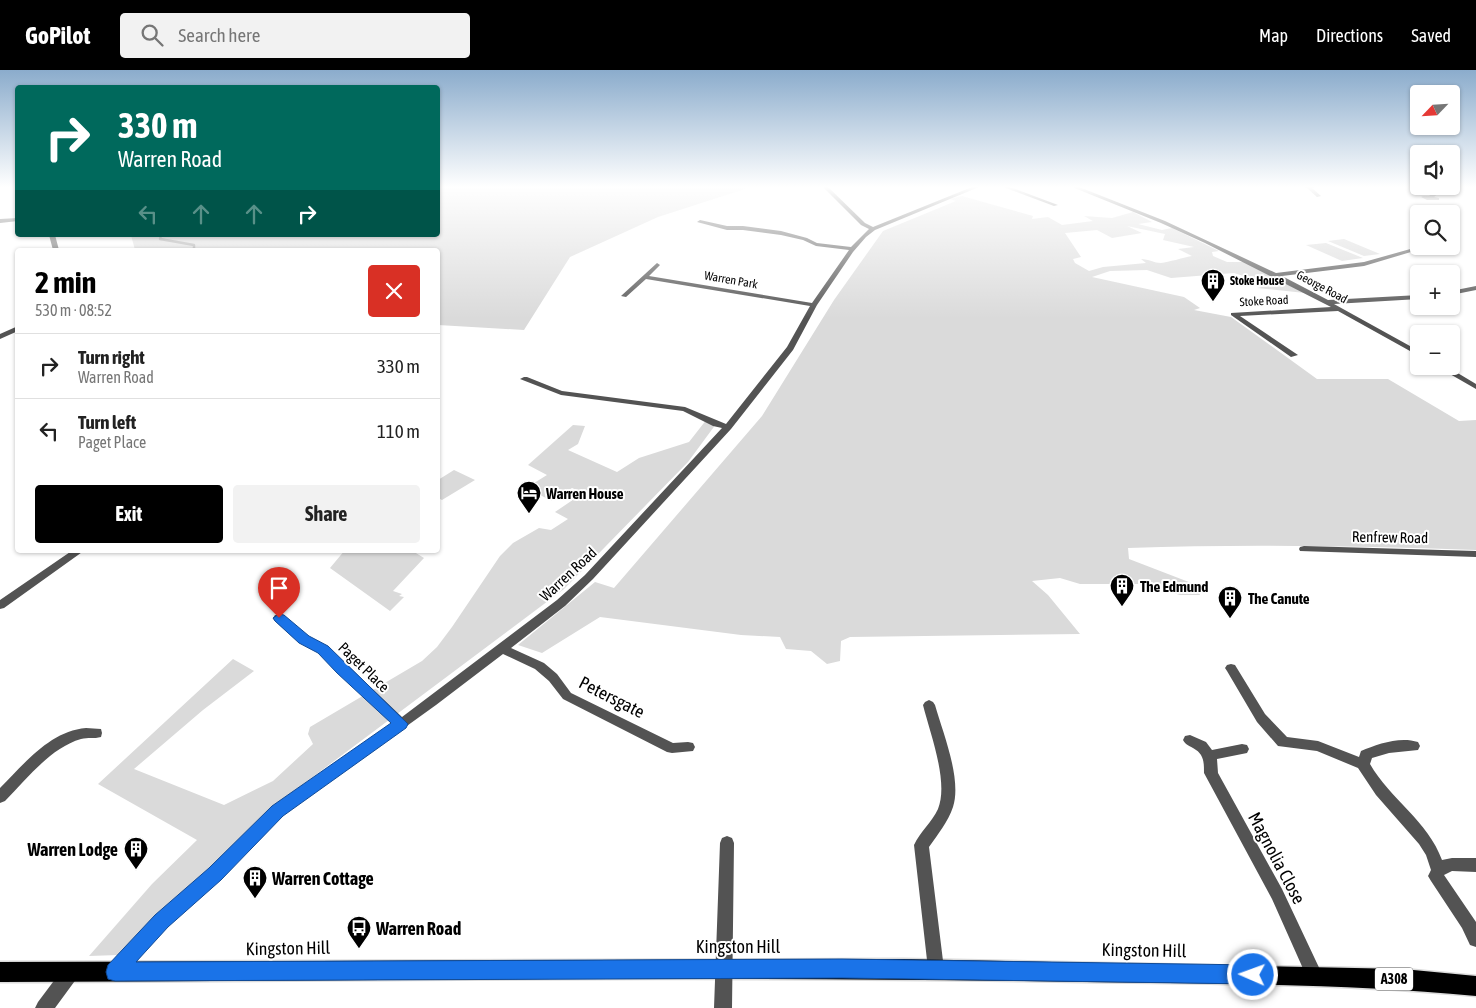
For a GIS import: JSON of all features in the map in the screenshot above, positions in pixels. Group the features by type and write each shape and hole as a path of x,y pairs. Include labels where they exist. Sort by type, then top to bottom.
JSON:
{"main road":[{"name":"Kingston Hill","path":"0,972 936,969 1315,976 1403,979 1476,986"}],"street":[{"path":"758,231 805,239 816,244 852,249"},
{"name":"Warren Road","path":"115,972 162,921 215,874 278,811 401,724 502,649 561,603 589,577 728,427 790,348 814,305 852,249 871,231"},
{"name":"George Road","path":"1184,231 1340,308 1410,349"},
{"path":"1277,276 1364,264 1410,251"},
{"path":"624,296 657,265"},
{"name":"Warren Park","path":"646,277 814,305"},
{"path":"1460,291 1476,288"},
{"path":"1328,302 1410,298"},
{"name":"Stoke Road","path":"1294,355 1233,314 1340,308"},
{"path":"0,337 15,330"},
{"path":"1455,375 1476,387"},
{"path":"524,378 561,393 685,409 716,424 728,427"},
{"name":"Renfrew Road","path":"1304,550 1476,554"},
{"path":"0,605 76,553"},
{"name":"Paget Place","path":"279,618 304,640 323,649 401,724"},
{"name":"Petersgate","path":"502,649 537,662 556,680 566,696 672,748 688,747"},
{"path":"1230,668 1261,718 1282,742 1318,746 1363,764"},
{"path":"929,705 947,780 947,802 939,819 922,845 936,969"},
{"path":"0,797 37,760 59,742 79,734 96,733"},
{"path":"1190,740 1201,746 1210,756 1221,752 1242,749"},
{"path":"1413,746 1389,746 1377,750 1366,755 1363,764 1377,788 1407,816 1425,839 1436,860 1438,869 1436,876 1476,939"},
{"name":"Magnolia Close","path":"1210,756 1211,773 1277,894 1315,976"},
{"path":"723,1008 722,969 726,843"},
{"path":"1438,869 1445,865 1476,865"},
{"path":"44,1008 71,972"}],"shaded area":[{"path":"440,231 628,231 570,257 524,330 440,325 440,248 134,248 132,237 440,237"},
{"path":"883,231 1089,231 1065,233 1081,257 1073,259 1075,263 1089,271 1103,267 1146,263 1141,259 1161,263 1192,256 1178,249 1194,247 1163,240 1165,234 1150,231 1178,231 1219,251 1212,252 1213,256 1227,262 1246,262 1305,293 1257,288 1272,285 1234,273 1171,278 1147,270 1110,271 1092,277 1184,297 1200,308 1194,310 1231,317 1317,379 1388,379 1459,421 1476,420 1476,550 1302,546 1128,548 1129,559 1194,584 1200,595 1180,595 1142,584 1080,584 1060,578 1032,581 1048,595 1080,634 850,637 841,641 840,661 827,664 811,651 786,649 780,637 741,635 600,617 542,653 518,645 595,582 614,588 762,416 834,300"},
{"path":"1098,231 1137,231 1142,233 1112,238"},
{"path":"1344,239 1380,254 1364,256 1328,241"},
{"path":"1326,243 1363,258 1342,261 1306,245"},
{"path":"707,419 716,424 688,462 564,589 274,806 216,868 118,955 89,956 152,884 197,840 98,784 233,659 254,671 203,710 134,769 224,805 273,781 313,744 308,734 310,727 422,661 437,647 500,556 513,543 539,528 551,530 568,519 555,512 583,493 572,488 552,501 526,488 547,475 528,465 573,425 585,426 578,444 568,450 617,472 639,458 689,442"},
{"path":"454,470 475,480 442,500 440,499 440,479"},
{"path":"342,553 416,553 424,558 393,591 402,594 399,596 404,597 390,611 330,568"}],"waterway":[{"path":"160,237 160,239 194,245 194,248"}],"place":[{"name":"Stoke House","path":"1213,302"},
{"name":"Warren House","path":"529,514"},
{"name":"The Edmund","path":"1122,607"},
{"name":"The Canute","path":"1230,619"},
{"name":"Warren Lodge","path":"136,870"},
{"name":"Warren Cottage","path":"255,899"},
{"name":"Warren Road","path":"359,949"}],"route":[{"path":"279,618 304,640 323,649 401,724 278,811 215,874 162,921 115,972 842,969 1253,975"}]}
